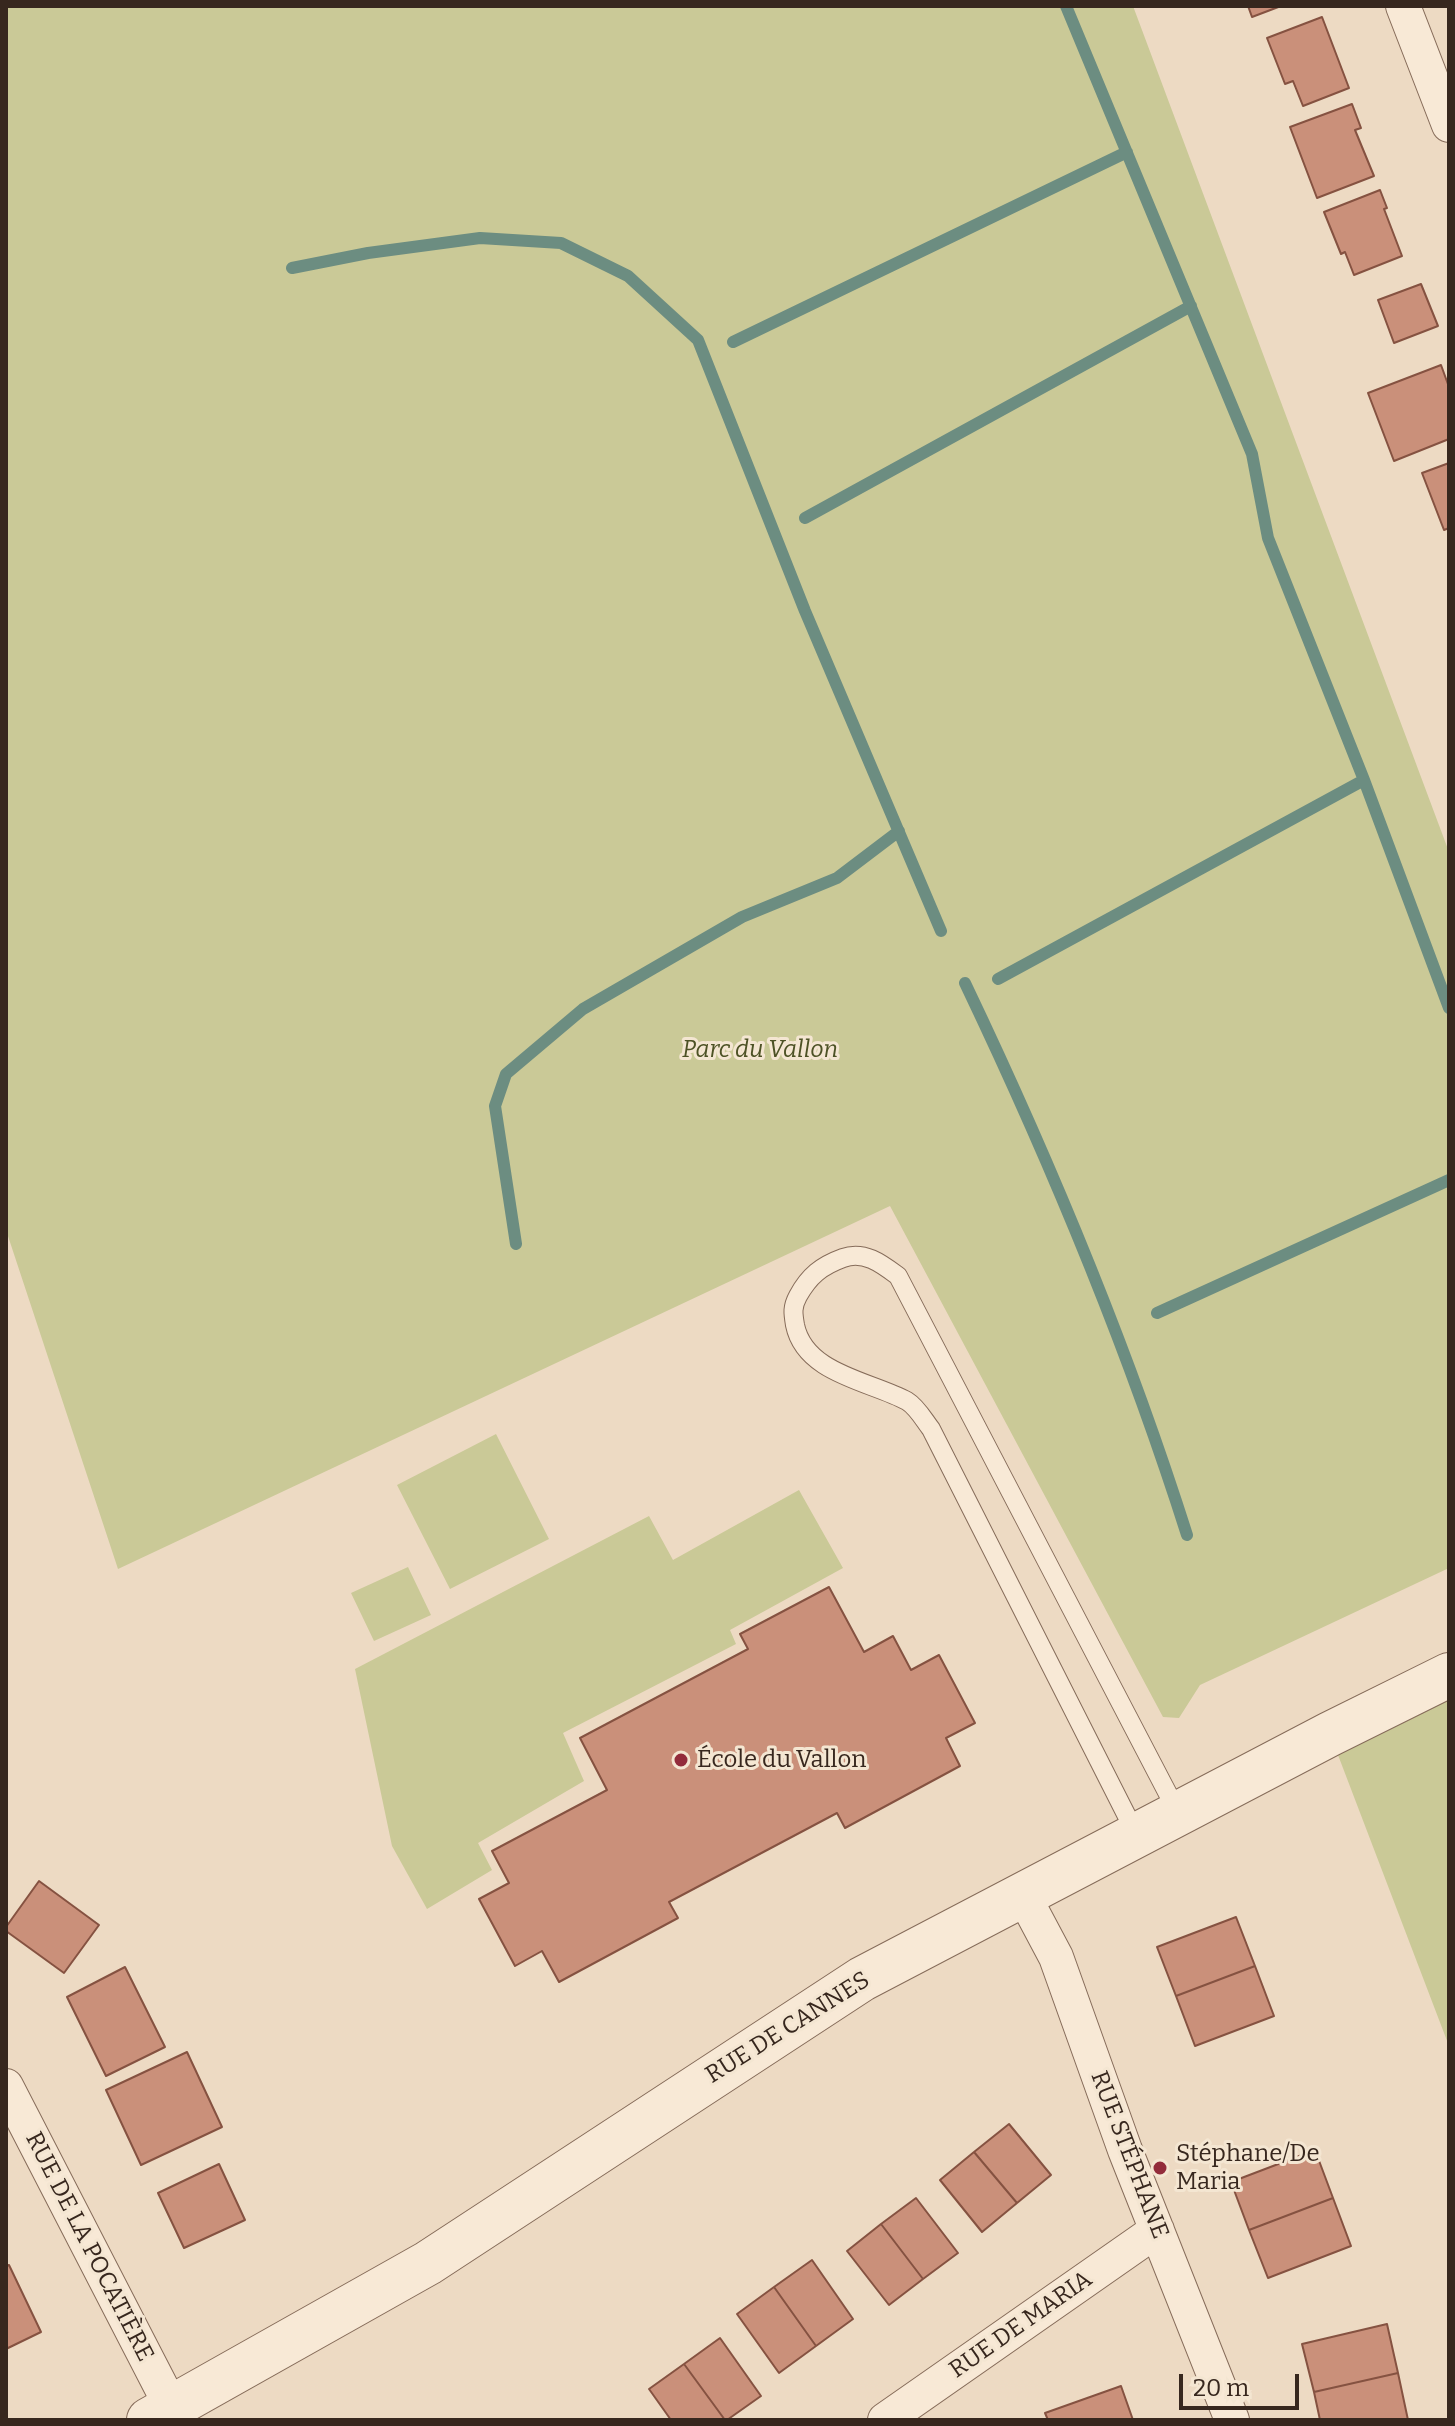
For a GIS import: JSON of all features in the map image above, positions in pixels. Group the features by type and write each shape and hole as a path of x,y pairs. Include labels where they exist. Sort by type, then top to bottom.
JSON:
{"street":[{"path":"1403,6 1449,125"},
{"name":"RUE DE CANNES","path":"161,2414 428,2263 862,1979 1022,1893 1449,1675"},
{"name":"RUE STÉPHANE","path":"1022,1893 1056,1957 1125,2150 1232,2420"},
{"name":"RUE DE LA POCATIÈRE","path":"6,2086 161,2414"},
{"name":"RUE DE MARIA","path":"885,2420 1157,2230"}],"lane":[{"path":"1137,1836 931,1429 911,1403 827,1367 809,1355 796,1330 792,1306 808,1277 828,1264 852,1255 876,1260 898,1276 1179,1815"}],"green space":[{"name":"Parc du Vallon","path":"6,6 1133,6 1449,852 1449,1568 1200,1685 1179,1718 1163,1717 890,1206 118,1569 6,1230"},
{"path":"496,1434 549,1539 450,1589 397,1485"},
{"path":"799,1490 843,1568 730,1630 736,1644 563,1733 584,1781 478,1843 492,1870 427,1909 392,1846 355,1669 649,1516 673,1560"},
{"path":"408,1567 431,1615 374,1641 351,1593"},
{"path":"1449,1675 1449,2046 1330,1734"}],"building":[{"path":"1248,6 1281,6 1252,17"},
{"path":"1322,17 1349,88 1303,106 1293,81 1285,84 1267,38"},
{"path":"1352,104 1361,128 1355,130 1374,176 1317,198 1290,127"},
{"path":"1380,190 1402,256 1354,275 1345,252 1341,254 1324,212"},
{"path":"1421,284 1438,326 1394,343 1378,300"},
{"path":"1441,365 1449,387 1449,439 1394,461 1368,393"},
{"path":"1449,463 1449,528 1444,530 1422,473"},
{"path":"829,1587 864,1652 893,1636 911,1670 939,1655 975,1723 946,1738 960,1766 845,1828 837,1813 669,1902 678,1918 559,1982 542,1951 515,1966 479,1899 509,1883 492,1851 607,1790 580,1738 748,1649 740,1634"},
{"path":"39,1881 99,1925 64,1973 6,1931"},
{"path":"1236,1917 1255,1966 1176,1996 1157,1947"},
{"path":"1255,1966 1274,2016 1195,2046 1176,1996"},
{"path":"125,1967 165,2047 106,2076 67,1997"},
{"path":"187,2052 222,2127 141,2165 106,2090"},
{"path":"1009,2124 1051,2175 1017,2203 974,2152"},
{"path":"1315,2150 1333,2198 1249,2230 1231,2182"},
{"path":"974,2152 1017,2203 982,2232 940,2180"},
{"path":"219,2164 245,2220 184,2248 158,2193"},
{"path":"916,2198 958,2253 923,2279 881,2224"},
{"path":"1333,2198 1351,2246 1268,2278 1249,2230"},
{"path":"881,2224 923,2279 889,2305 847,2251"},
{"path":"812,2260 853,2319 816,2346 774,2287"},
{"path":"9,2265 41,2332 6,2349 6,2266"},
{"path":"774,2287 816,2346 779,2373 737,2314"},
{"path":"1387,2324 1398,2373 1314,2392 1302,2344"},
{"path":"720,2338 761,2396 727,2420 684,2364"},
{"path":"684,2364 725,2420 671,2420 649,2389"},
{"path":"1398,2373 1408,2420 1320,2420 1314,2392"},
{"path":"1121,2386 1133,2420 1048,2420 1045,2413"}],"waterway":[{"path":"1066,6 1252,454 1268,538 1364,780 1449,1008"},
{"path":"733,342 1127,152"},
{"path":"292,268 368,253 480,238 561,243 628,276 698,340 805,611 941,931"},
{"path":"805,518 1191,306"},
{"path":"998,979 1364,780"},
{"path":"516,1244 495,1106 506,1074 583,1009 742,917 837,878 899,831"},
{"path":"965,983 1027,1118 1113,1324 1187,1535"},
{"path":"1157,1313 1449,1180"}],"place":[{"name":"École du Vallon","path":"681,1760"},
{"name":"Stéphane/De Maria","path":"1160,2168"}]}
